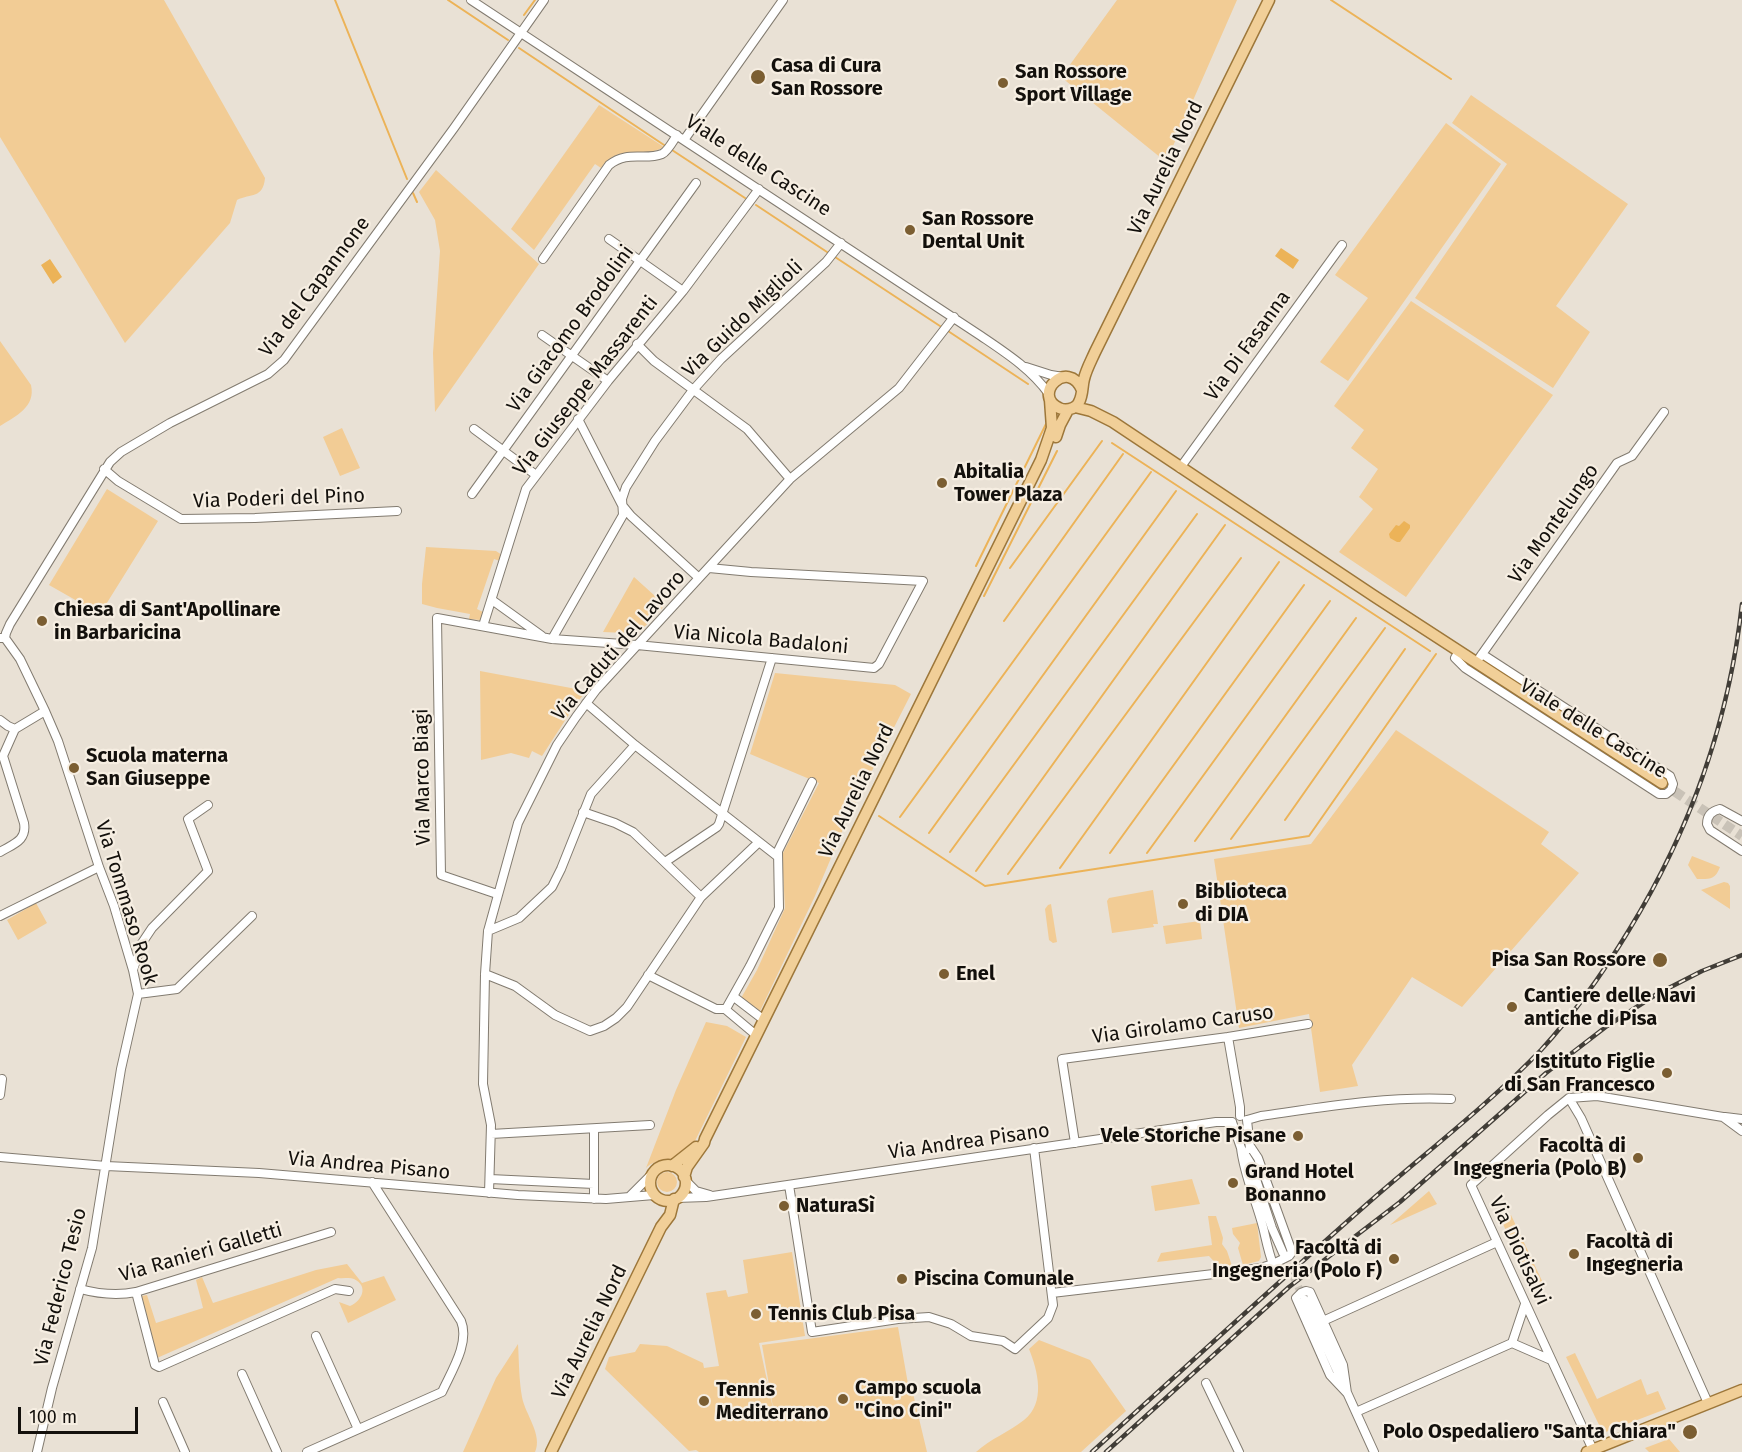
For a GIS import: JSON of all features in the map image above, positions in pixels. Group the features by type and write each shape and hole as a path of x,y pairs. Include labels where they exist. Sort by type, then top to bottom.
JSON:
{"main road":[{"name":"Via Aurelia Nord","path":"1082,392 1084,377 1095,352 1269,0"},
{"name":"Via Aurelia Nord","path":"1066,377 1076,372 1095,352"},
{"path":"1066,377 1077,381 1082,392 1080,401 1071,408 1057,408 1050,397 1049,390 1054,381 1066,377"},
{"name":"Viale delle Cascine","path":"1082,392 1113,422"},
{"name":"Via Aurelia Nord","path":"685,1178 687,1167 704,1143 1041,460 1052,428 1050,397"},
{"name":"Via Aurelia Nord","path":"1041,460 1051,448 1071,408"},
{"name":"Viale delle Cascine","path":"1071,408 1085,409 1113,422 1459,651 1480,659 1662,783"},
{"path":"672,1166 705,1138"},
{"path":"656,1196 665,1200 675,1199 684,1190 685,1178 680,1170 672,1166 661,1166 652,1174 650,1186 662,1210 661,1227"},
{"name":"Via Aurelia Nord","path":"551,1452 661,1227 670,1215 675,1199"},
{"path":"1590,1451 1742,1390"}],"street":[{"name":"Viale delle Cascine","path":"471,0 841,243 1023,366 1039,381 1050,397"},
{"name":"Via del Capannone","path":"3,638 104,470 121,452 156,431 276,369 371,242 544,0"},
{"path":"543,259 611,163 624,157 659,155 681,138 783,0"},
{"name":"Via Giacomo Brodolini","path":"472,494 696,183"},
{"name":"Via Giuseppe Massarenti","path":"483,626 526,489 637,344 683,291 759,189"},
{"path":"609,239 683,291"},
{"name":"Via Guido Miglioli","path":"548,638 623,515 622,505 626,487 655,441 693,390 721,360 828,259 841,243"},
{"name":"Via Di Fasanna","path":"1180,468 1342,245"},
{"name":"Via Caduti del Lavoro","path":"489,1193 491,1125 483,1083 488,931 518,823 551,754 586,703 790,479 899,387 952,320"},
{"path":"542,335 608,381"},
{"path":"637,344 654,361 747,429 790,479"},
{"name":"Viale delle Cascine","path":"1023,366 1066,377"},
{"name":"Via Montelungo","path":"1480,659 1617,464 1632,456 1664,412"},
{"path":"578,419 622,505 699,578"},
{"path":"474,429 536,475"},
{"name":"Via Poderi del Pino","path":"104,470 181,519 255,518 397,510"},
{"name":"Via Nicola Badaloni","path":"437,618 548,638 876,667 923,581 709,568"},
{"path":"492,600 548,638"},
{"name":"Via Marco Biagi","path":"437,618 441,875 498,894"},
{"name":"Via Tommaso Rook","path":"3,638 20,659 45,711 68,770 114,906 138,994 121,1069 106,1166"},
{"name":"Viale delle Cascine","path":"1459,651 1455,658 1465,668 1548,723 1659,794 1666,794 1671,790 1673,784 1670,776 1480,659"},
{"path":"665,862 717,827 772,658"},
{"path":"586,703 635,745 777,856"},
{"path":"0,852 20,841 25,832 3,756 15,729 45,711"},
{"path":"0,720 15,729"},
{"path":"488,931 519,918 556,881 594,789 635,745"},
{"path":"725,1009 734,997 780,908 777,856 780,845 812,782"},
{"path":"133,970 142,943 152,928 208,871 188,819 208,805"},
{"path":"1742,821 1720,809 1708,816 1707,824 1710,830 1742,851"},
{"path":"583,812 615,823 637,835 701,897"},
{"path":"485,974 515,986 555,1016 590,1031 600,1028 616,1018 627,1007 701,897 759,842"},
{"path":"0,916 99,867"},
{"path":"138,994 177,989 252,916"},
{"path":"127,951 142,943"},
{"path":"648,975 716,1009 725,1009 756,1035"},
{"path":"734,997 764,1020"},
{"name":"Via Girolamo Caruso","path":"1075,1143 1062,1059 1308,1024"},
{"path":"1228,1037 1244,1121 1243,1162 1273,1264"},
{"path":"0,1095 2,1079"},
{"path":"1708,1403 1581,1119 1569,1098 1597,1096 1742,1119"},
{"name":"Via Diotisalvi","path":"1569,1098 1471,1185 1590,1451"},
{"name":"Via Andrea Pisano","path":"675,1199 789,1185 1216,1122 1234,1126 1241,1132 1244,1121 1378,1100 1451,1099"},
{"path":"1244,1121 1236,1117 1234,1126 1245,1147 1272,1228 1283,1253"},
{"path":"1723,1117 1742,1131"},
{"path":"491,1134 650,1125"},
{"path":"594,1129 594,1199"},
{"path":"1052,1293 1260,1268 1289,1256 1292,1252 1258,1158 1245,1147"},
{"path":"789,1185 812,1332 898,1319 928,1317 951,1324 971,1336 996,1339 1015,1349 1048,1318 1053,1305 1034,1148"},
{"name":"Via Andrea Pisano","path":"0,1157 106,1166 260,1173 539,1196 594,1199 656,1196"},
{"name":"Via Federico Tesio","path":"37,1452 52,1388 92,1248 106,1166"},
{"path":"630,1197 652,1174"},
{"path":"685,1178 696,1191 711,1195"},
{"path":"490,1179 594,1184"},
{"path":"307,1452 442,1392 465,1338 461,1321 372,1182"},
{"path":"539,1196 540,1182"},
{"name":"Via Ranieri Galletti","path":"80,1289 108,1294 136,1292 331,1232"},
{"path":"1323,1321 1497,1242"},
{"path":"136,1292 155,1365 159,1367 335,1289 349,1291"},
{"path":"1310,1292 1343,1365 1347,1393 1330,1375 1296,1298 1301,1293 1310,1292"},
{"path":"1305,1300 1374,1452"},
{"path":"1512,1343 1525,1304"},
{"path":"316,1336 358,1429"},
{"path":"1356,1412 1512,1343 1551,1360"},
{"path":"242,1374 277,1452"},
{"path":"1206,1383 1239,1452"},
{"path":"163,1402 185,1452"}],"shaded area":[{"path":"0,0 164,0 265,178 264,185 259,192 237,200 230,223 125,343 0,137"},
{"path":"1117,0 1237,0 1166,162 1061,77"},
{"path":"1471,95 1628,204 1556,306 1590,332 1553,388 1415,298 1507,164 1452,123"},
{"path":"599,105 664,147 656,151 623,153 608,160 601,168 595,164 534,250 511,229"},
{"path":"1446,123 1501,164 1348,381 1320,362 1368,298 1335,275"},
{"path":"436,170 539,264 435,412 433,353 440,251 435,220 419,192"},
{"path":"1281,248 1299,260 1293,269 1275,256"},
{"path":"50,259 62,277 53,284 41,265"},
{"path":"1411,301 1553,395 1406,597 1339,552 1373,509 1359,497 1378,469 1351,448 1364,430 1334,406"},
{"path":"0,341 31,385 32,393 28,405 0,426"},
{"path":"342,428 360,468 340,476 323,437"},
{"path":"107,489 158,521 100,614 49,585"},
{"path":"1404,521 1410,525 1410,528 1400,542 1397,542 1390,538 1389,534 1396,525 1399,526"},
{"path":"426,547 496,551 502,555 500,561 494,559 477,609 483,612 480,620 469,619 470,614 422,604"},
{"path":"634,577 665,605 634,638 626,639 626,633 603,632"},
{"path":"480,671 587,691 577,702 542,756 532,751 529,758 511,753 481,760"},
{"path":"775,673 895,685 911,694 847,820 815,896 760,1011 740,1000 757,970 785,908 782,855 819,783 750,754"},
{"path":"1396,730 1549,832 1541,844 1579,873 1462,1007 1412,977 1352,1065 1358,1086 1320,1092 1309,1014 1239,1028 1214,859 1311,844"},
{"path":"1692,856 1720,867 1714,877 1697,879 1688,865"},
{"path":"1724,882 1730,886 1730,909 1701,890"},
{"path":"1153,890 1158,924 1153,924 1154,927 1112,933 1107,901 1109,898"},
{"path":"36,903 47,923 18,940 7,920"},
{"path":"1051,904 1057,942 1053,943 1049,940 1045,909"},
{"path":"1200,921 1202,939 1166,944 1163,926"},
{"path":"706,1022 727,1026 746,1037 695,1141 680,1156 655,1162 646,1168 676,1090"},
{"path":"667,1172 674,1175 677,1182 674,1189 667,1192 660,1189 657,1182 660,1175"},
{"path":"1192,1179 1200,1204 1155,1211 1151,1186"},
{"path":"1429,1191 1437,1204 1390,1225"},
{"path":"1511,1215 1544,1285 1534,1289 1501,1220"},
{"path":"1208,1216 1216,1216 1223,1238 1222,1244 1232,1266 1220,1268 1209,1256 1157,1262 1161,1253 1212,1245"},
{"path":"1257,1223 1261,1257 1259,1261 1243,1265 1238,1248 1240,1243 1233,1234 1232,1228"},
{"path":"792,1252 805,1336 759,1343 774,1413 762,1345 898,1327 908,1384 911,1385 927,1452 689,1451 605,1369 609,1357 635,1352 640,1344 667,1346 703,1363 704,1368 719,1366 706,1293 726,1290 728,1297 748,1293 743,1260"},
{"path":"347,1264 362,1283 384,1276 396,1300 348,1323 339,1302 350,1306 354,1304 358,1301 362,1289 359,1282 354,1279 338,1278 157,1358 142,1296 147,1295 156,1323 203,1308 196,1280 202,1277 213,1303 316,1270"},
{"name":"Campo scuola \"Cino Cini\"","path":"1039,1340 1090,1360 1126,1411 1081,1452 976,1452 1031,1413 1038,1396 1038,1386 1029,1349"},
{"path":"518,1344 522,1397 537,1439 535,1452 463,1452 496,1378"},
{"path":"1575,1353 1597,1399 1641,1379 1647,1395 1658,1391 1666,1409 1603,1433 1566,1357"},
{"path":"1669,1439 1680,1452 1649,1452 1645,1448"}],"waterway":[{"path":"335,0 407,179"},
{"path":"448,0 508,40"},
{"path":"524,15 535,0"},
{"path":"1331,0 1451,79"},
{"path":"519,48 667,147"},
{"path":"672,150 745,198"},
{"path":"413,193 417,202"},
{"path":"756,205 830,254"},
{"path":"835,257 943,328"},
{"path":"948,331 1028,384"},
{"path":"976,566 1046,424"},
{"path":"1010,568 1102,441"},
{"path":"1112,443 1430,651"},
{"path":"984,596 1057,451"},
{"path":"1004,621 1123,454"},
{"path":"900,817 1151,472"},
{"path":"929,833 1176,491"},
{"path":"950,852 1197,514"},
{"path":"976,871 1225,525"},
{"path":"1008,874 1241,558"},
{"path":"1060,868 1279,562"},
{"path":"1110,853 1304,585"},
{"path":"1147,853 1330,601"},
{"path":"1195,841 1356,618"},
{"path":"1231,839 1385,628"},
{"path":"1285,820 1405,649"},
{"path":"879,816 985,886 1309,836 1436,654"}],"tunnel":[{"path":"1662,783 1742,836"},
{"path":"1283,1254 1304,1299"}],"railway":[{"path":"1092,1452 1332,1235 1499,1091 1541,1050 1577,1007 1629,930 1651,892 1689,814 1704,773 1728,691 1742,604"},
{"path":"1106,1452 1289,1287 1400,1202 1546,1073 1607,1026 1657,994 1702,971 1742,955"}],"place":[{"name":"Casa di Cura San Rossore","path":"758,77"},
{"name":"San Rossore Sport Village","path":"1003,83"},
{"name":"San Rossore Dental Unit","path":"910,230"},
{"name":"Abitalia Tower Plaza","path":"942,483"},
{"name":"Chiesa di Sant'Apollinare in Barbaricina","path":"42,621"},
{"name":"Scuola materna San Giuseppe","path":"74,768"},
{"name":"Biblioteca di DIA","path":"1183,904"},
{"name":"Pisa San Rossore","path":"1660,960"},
{"name":"Enel","path":"944,974"},
{"name":"Cantiere delle Navi antiche di Pisa","path":"1512,1007"},
{"name":"Istituto Figlie di San Francesco","path":"1667,1073"},
{"name":"Vele Storiche Pisane","path":"1298,1136"},
{"name":"Facoltà di Ingegneria (Polo B)","path":"1638,1158"},
{"name":"Grand Hotel Bonanno","path":"1233,1183"},
{"name":"NaturaSì","path":"784,1206"},
{"name":"Facoltà di Ingegneria","path":"1574,1254"},
{"name":"Facoltà di Ingegneria (Polo F)","path":"1394,1259"},
{"name":"Piscina Comunale","path":"902,1279"},
{"name":"Tennis Club Pisa","path":"756,1314"},
{"name":"Campo scuola \"Cino Cini\"","path":"843,1399"},
{"name":"Tennis Mediterrano","path":"704,1401"},
{"name":"Polo Ospedaliero \"Santa Chiara\"","path":"1690,1432"}]}
